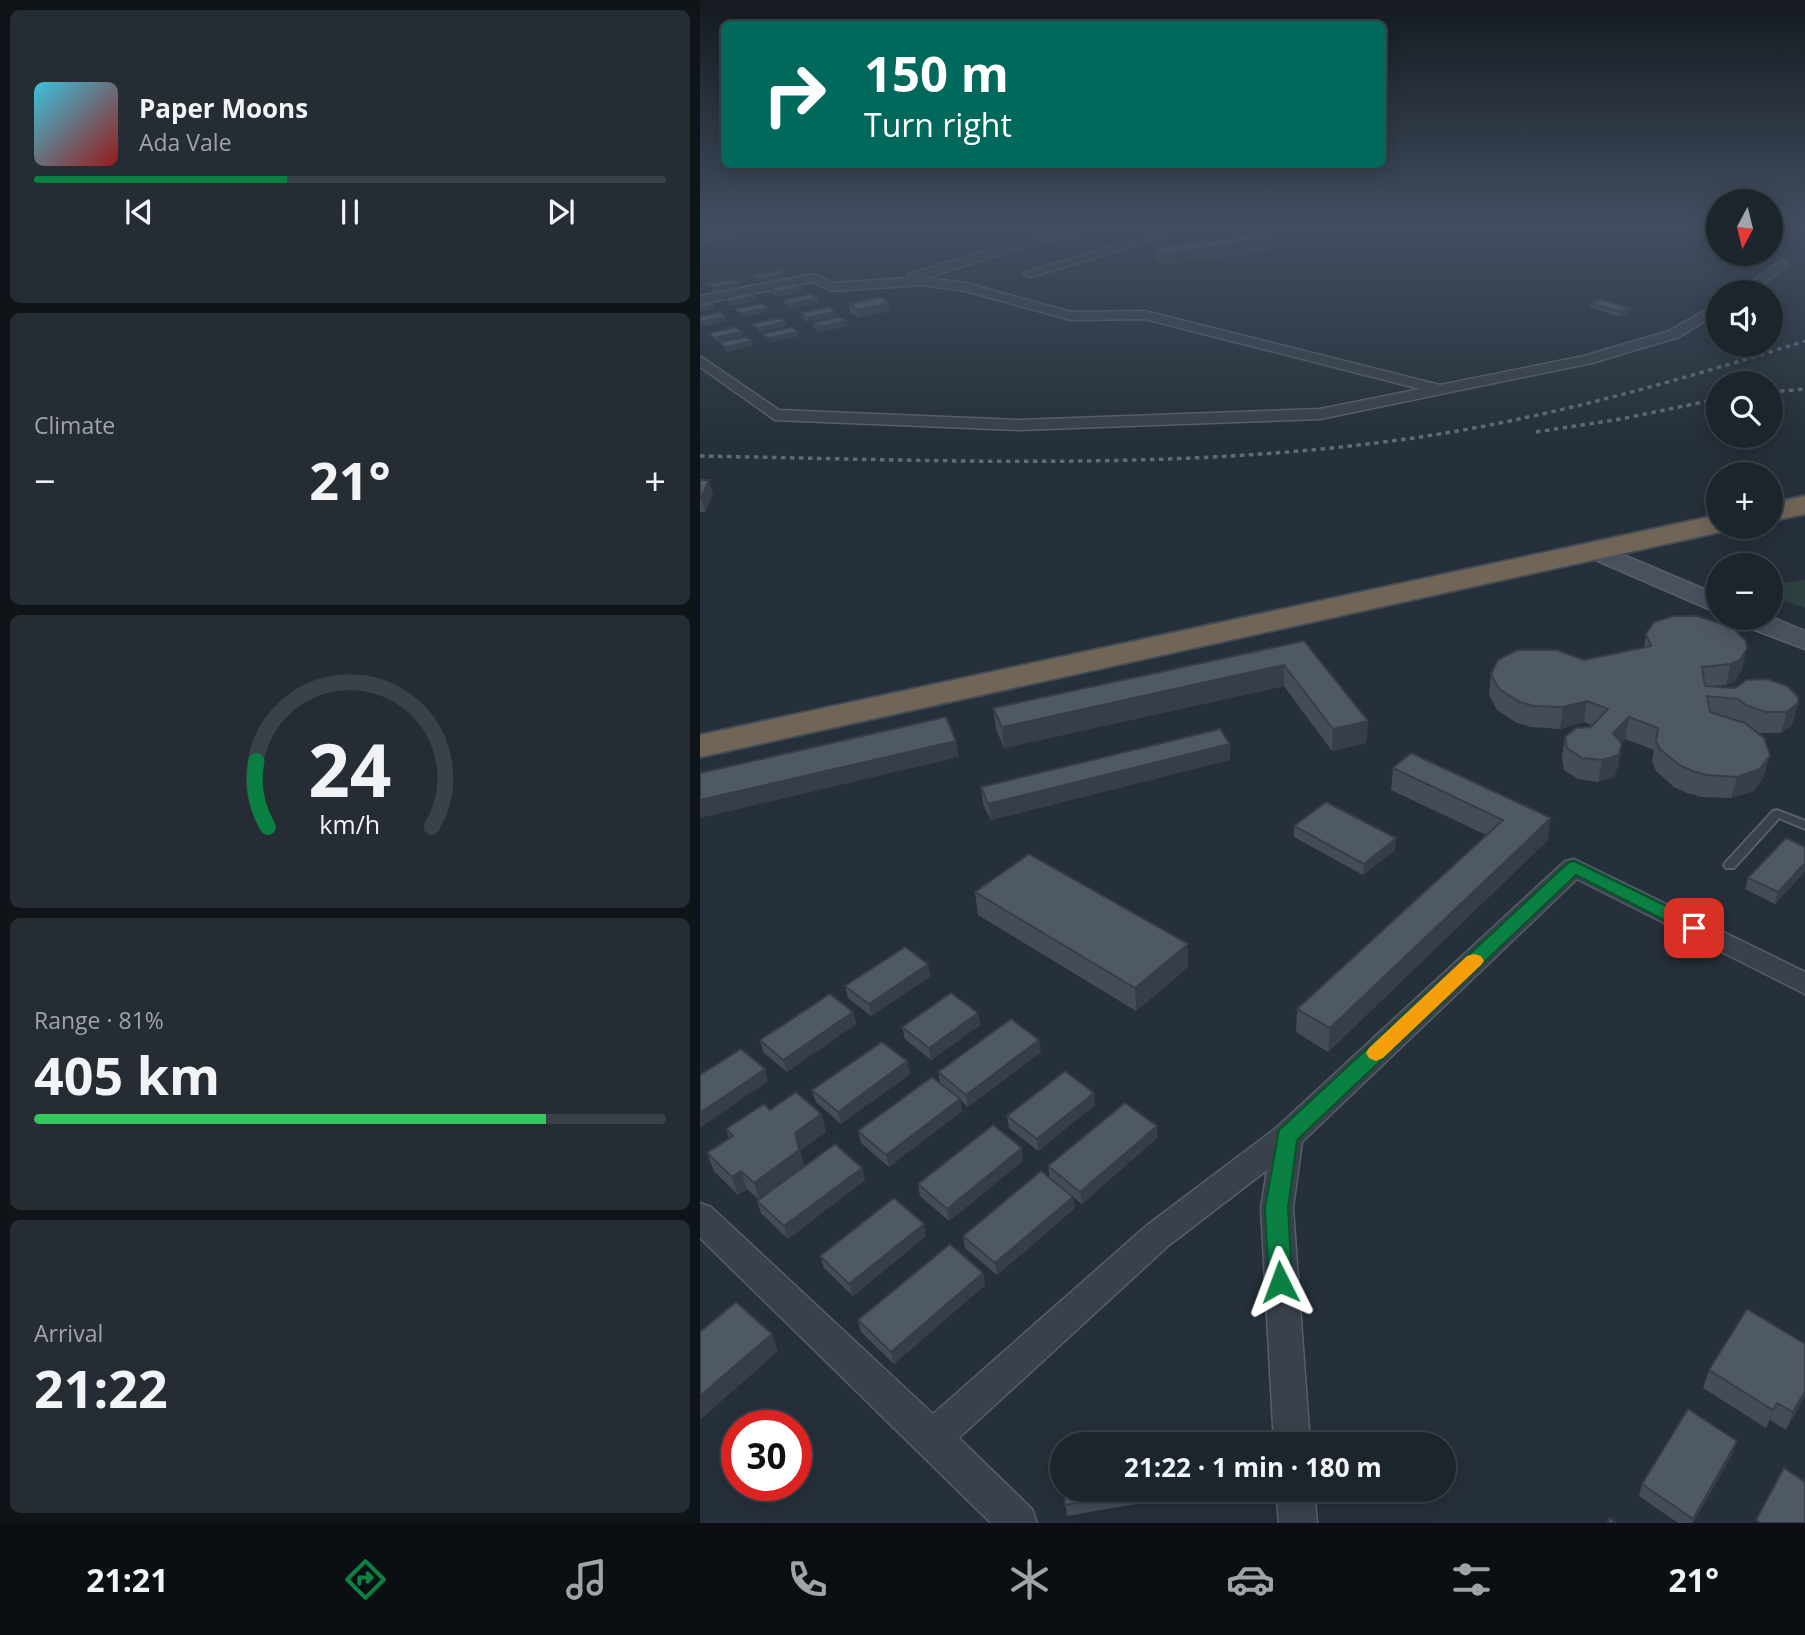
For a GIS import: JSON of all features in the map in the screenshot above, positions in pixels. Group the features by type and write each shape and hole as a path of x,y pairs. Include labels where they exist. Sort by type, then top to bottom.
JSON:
{"highway":[{"path":"1783,510 1805,505"},
{"path":"700,746 1706,526"}],"street":[{"path":"700,300 720,296"},
{"path":"1037,296 1071,316 1145,315 1443,391"},
{"path":"700,360 775,415 1019,425 1320,414 1587,360 1674,334 1706,314"},
{"path":"1593,551 1706,600"},
{"path":"1778,630 1805,641"},
{"path":"933,1438 1157,1236 1287,1136 1574,867 1805,984"},
{"path":"1287,1136 1277,1208 1291,1432"},
{"path":"700,1217 933,1438 1018,1523"},
{"path":"1296,1502 1298,1523"}],"lane":[{"path":"1730,865 1777,813 1805,825"}],"shaded area":[{"path":"1805,580 1805,608 1783,600 1783,583"}],"building":[{"path":"733,296 756,296 729,302 724,298"},
{"path":"802,296 817,298 790,304 784,300"},
{"path":"881,297 890,303 857,310 849,304"},
{"path":"1600,299 1630,308 1620,312 1590,303"},
{"path":"708,301 713,305 700,307 700,302"},
{"path":"763,303 768,308 740,314 735,309"},
{"path":"830,307 835,312 807,318 801,313"},
{"path":"720,312 725,317 700,322 700,317"},
{"path":"840,317 846,321 818,327 813,323"},
{"path":"780,318 785,322 757,328 752,324"},
{"path":"736,327 742,332 714,338 709,333"},
{"path":"792,327 797,332 768,338 763,334"},
{"path":"747,337 752,341 725,347 719,342"},
{"path":"700,480 709,480 701,498 700,498"},
{"path":"1674,616 1698,616 1706,619 1706,630 1735,630 1746,641 1747,648 1740,660 1731,664 1702,667 1705,686 1735,688 1747,680 1767,679 1787,686 1798,697 1798,703 1787,712 1766,712 1738,699 1707,696 1710,712 1745,723 1764,738 1770,755 1760,769 1737,777 1692,771 1679,765 1660,749 1656,741 1658,728 1629,717 1613,733 1622,744 1618,755 1602,760 1582,758 1567,748 1565,737 1576,728 1591,727 1608,709 1587,701 1563,707 1534,706 1520,702 1499,689 1491,674 1498,660 1517,650 1557,650 1584,660 1651,646 1646,634 1654,622"},
{"path":"1304,641 1368,721 1333,729 1284,665 1002,727 993,708"},
{"path":"946,717 956,741 700,800 700,773"},
{"path":"1220,729 1230,744 988,804 981,787"},
{"path":"1411,753 1551,818 1330,1028 1297,1009 1503,820 1393,768"},
{"path":"1326,802 1396,838 1364,864 1294,826"},
{"path":"1786,838 1805,847 1805,863 1778,892 1748,878"},
{"path":"1029,854 1188,944 1135,988 975,892"},
{"path":"905,947 928,964 869,1004 845,986"},
{"path":"951,993 978,1013 929,1048 902,1027"},
{"path":"830,994 853,1012 783,1060 760,1040"},
{"path":"1011,1019 1039,1040 966,1095 938,1072"},
{"path":"882,1042 907,1061 838,1112 812,1090"},
{"path":"741,1049 765,1069 700,1113 700,1075"},
{"path":"1065,1071 1094,1093 1037,1139 1007,1116"},
{"path":"932,1077 960,1099 886,1155 858,1131"},
{"path":"796,1092 821,1114 795,1133 799,1150 754,1183 741,1171 732,1177 707,1153 733,1136 726,1129 764,1104 770,1110"},
{"path":"1125,1103 1157,1126 1080,1192 1048,1166"},
{"path":"993,1125 1022,1148 947,1209 918,1184"},
{"path":"835,1144 862,1168 784,1226 757,1201"},
{"path":"1041,1171 1073,1197 995,1263 963,1236"},
{"path":"894,1198 924,1224 849,1284 820,1256"},
{"path":"950,1244 983,1273 891,1352 858,1320"},
{"path":"736,1302 772,1334 700,1396 700,1332"},
{"path":"1747,1309 1805,1344 1805,1391 1793,1412 1777,1403 1773,1410 1709,1370"},
{"path":"1688,1409 1737,1441 1693,1519 1642,1484"},
{"path":"1784,1468 1805,1482 1805,1523 1760,1523 1756,1520"}],"railway":[{"path":"700,456 1057,461 1146,460 1324,449 1463,430 1562,410 1805,341"},
{"path":"1783,391 1805,389"},
{"path":"1536,432 1621,419 1706,401"}],"slow traffic":[{"path":"1376,1053 1474,961"}],"route":[{"path":"1280,1282 1277,1208 1287,1136 1574,867 1694,928"}]}
